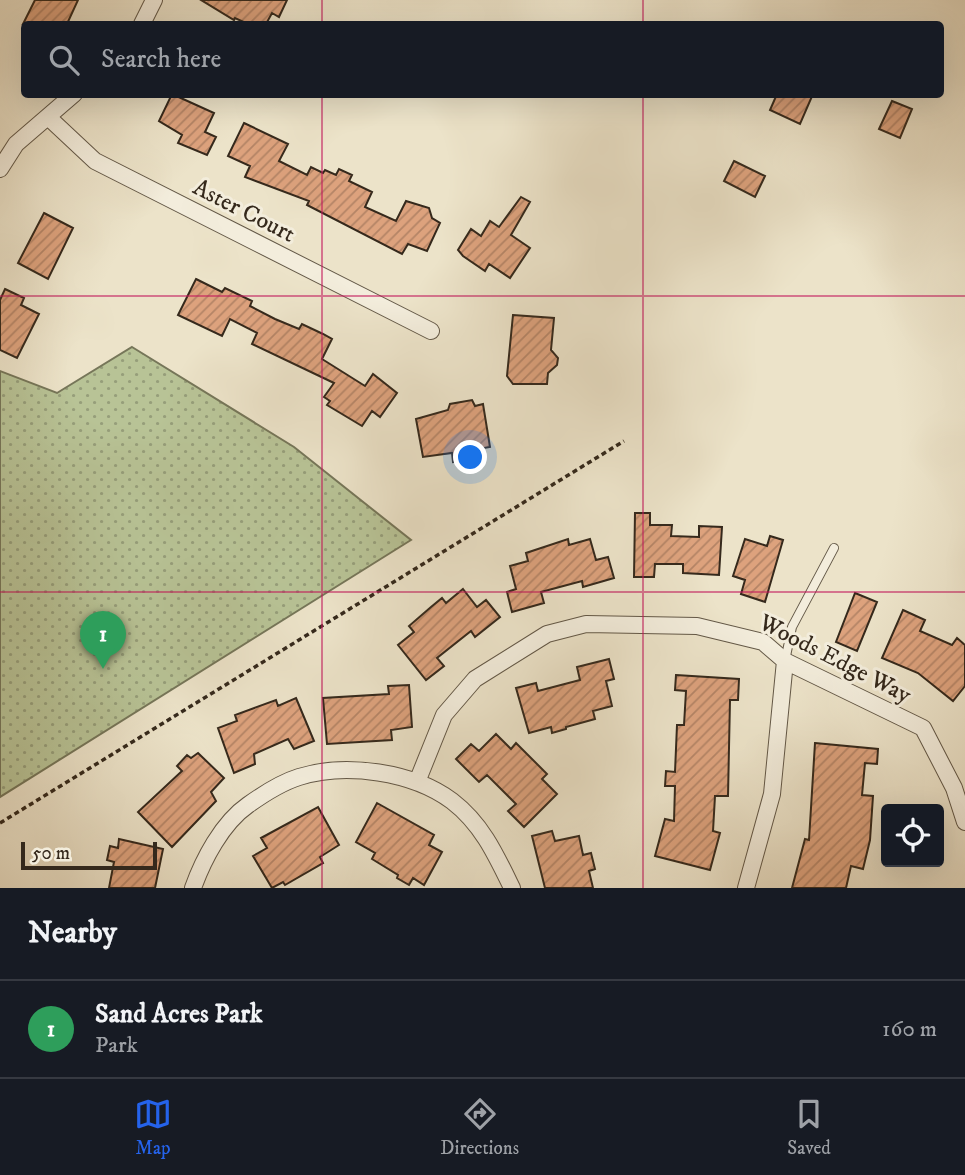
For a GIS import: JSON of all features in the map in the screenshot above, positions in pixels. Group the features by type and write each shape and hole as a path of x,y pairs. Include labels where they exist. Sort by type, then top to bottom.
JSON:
{"street":[{"path":"144,21 154,0"},
{"path":"0,169 16,144 70,98"},
{"name":"Aster Court","path":"48,117 94,161 431,331"},
{"name":"Woods Edge Way","path":"417,782 444,715 475,679 547,634 586,624 697,626 763,642 785,661 923,728 954,788 965,822"},
{"path":"746,888 772,794 785,661"},
{"path":"193,888 204,855 246,806 299,777 365,769 417,782 452,801 486,835 512,888"}],"lane":[{"path":"785,661 792,627 834,548"}],"path":[{"path":"0,822 624,441"}],"green space":[{"path":"132,347 294,447 411,540 0,797 0,371 57,393"}],"building":[{"path":"35,0 78,0 68,21 24,21"},
{"path":"201,0 287,0 279,17 272,13 268,21 234,20"},
{"path":"170,98 181,98 214,113 205,132 216,137 207,155 178,143 182,135 159,121"},
{"path":"775,98 811,98 800,124 770,110"},
{"path":"892,101 912,109 900,138 879,129"},
{"path":"244,123 288,144 279,161 307,175 311,167 323,173 325,170 336,175 339,169 352,175 349,181 372,192 365,207 396,221 406,201 429,208 432,218 440,223 427,251 408,244 402,254 307,205 309,201 245,177 250,166 228,156"},
{"path":"734,161 765,176 755,197 724,181"},
{"path":"521,197 530,202 511,235 530,248 510,278 489,264 485,271 463,256 458,250 471,229 481,236 490,221 499,227"},
{"path":"44,213 73,228 48,279 18,263"},
{"path":"196,279 222,292 225,288 252,301 250,306 275,319 299,329 302,324 332,339 322,359 365,386 373,374 397,393 380,417 372,411 362,426 327,405 330,401 324,397 334,383 252,344 257,333 230,319 222,336 178,315"},
{"path":"5,289 24,298 21,305 39,314 17,358 0,350 0,300"},
{"path":"513,315 554,318 551,350 558,358 557,365 548,373 547,384 513,384 507,376"},
{"path":"472,400 475,406 483,404 490,447 466,451 468,460 453,462 452,453 423,457 416,419 448,410 450,404"},
{"path":"635,513 650,513 650,525 672,525 671,536 699,537 699,526 722,527 719,575 683,573 683,564 655,564 654,577 634,577"},
{"path":"770,536 783,540 765,602 741,594 745,580 733,576 745,539 767,546"},
{"path":"568,539 569,545 590,539 596,560 608,557 614,578 583,587 582,581 541,592 544,603 512,612 507,592 516,589 510,566 528,561 526,553"},
{"path":"463,589 477,607 486,600 500,617 475,637 471,631 437,658 444,666 426,680 398,645 414,632 409,626 431,607 442,598 446,603"},
{"path":"855,593 877,602 857,651 836,642"},
{"path":"903,610 925,620 920,631 952,645 957,638 965,645 965,686 953,701 918,673 882,658"},
{"path":"609,659 614,679 606,681 612,706 593,711 595,719 566,729 552,733 551,727 529,733 516,688 536,683 538,691 580,680 577,667"},
{"path":"676,675 739,679 738,700 730,700 728,796 715,796 713,831 720,833 710,870 655,856 665,819 674,821 675,786 665,786 666,771 675,772 677,725 684,725 686,691 675,690"},
{"path":"409,685 412,727 391,730 392,740 327,744 323,698 389,694 388,686"},
{"path":"296,698 314,741 294,749 288,739 254,754 255,764 234,773 218,728 237,721 235,715 276,700 278,706"},
{"path":"496,734 511,749 516,743 547,774 542,779 557,794 524,827 508,811 516,804 487,775 479,782 456,759 471,744 479,751"},
{"path":"815,743 878,749 877,764 865,763 862,795 873,796 870,840 863,869 851,866 846,888 792,888 805,839 809,840"},
{"path":"198,753 224,778 211,792 216,801 172,847 138,812 182,771 177,766 187,755 191,758"},
{"path":"377,803 434,835 429,845 442,852 424,885 413,878 409,885 397,878 398,875 372,859 375,853 356,842"},
{"path":"318,807 339,845 320,857 323,863 285,885 283,882 272,888 253,856 267,848 261,838"},
{"path":"552,831 555,841 579,836 583,855 591,853 595,869 589,871 593,888 545,888 532,836"},
{"path":"119,839 163,849 155,888 109,888 114,862 107,860 110,846 118,848"}],"place":[{"name":"Sand Acres Park","path":"103,669"}]}
